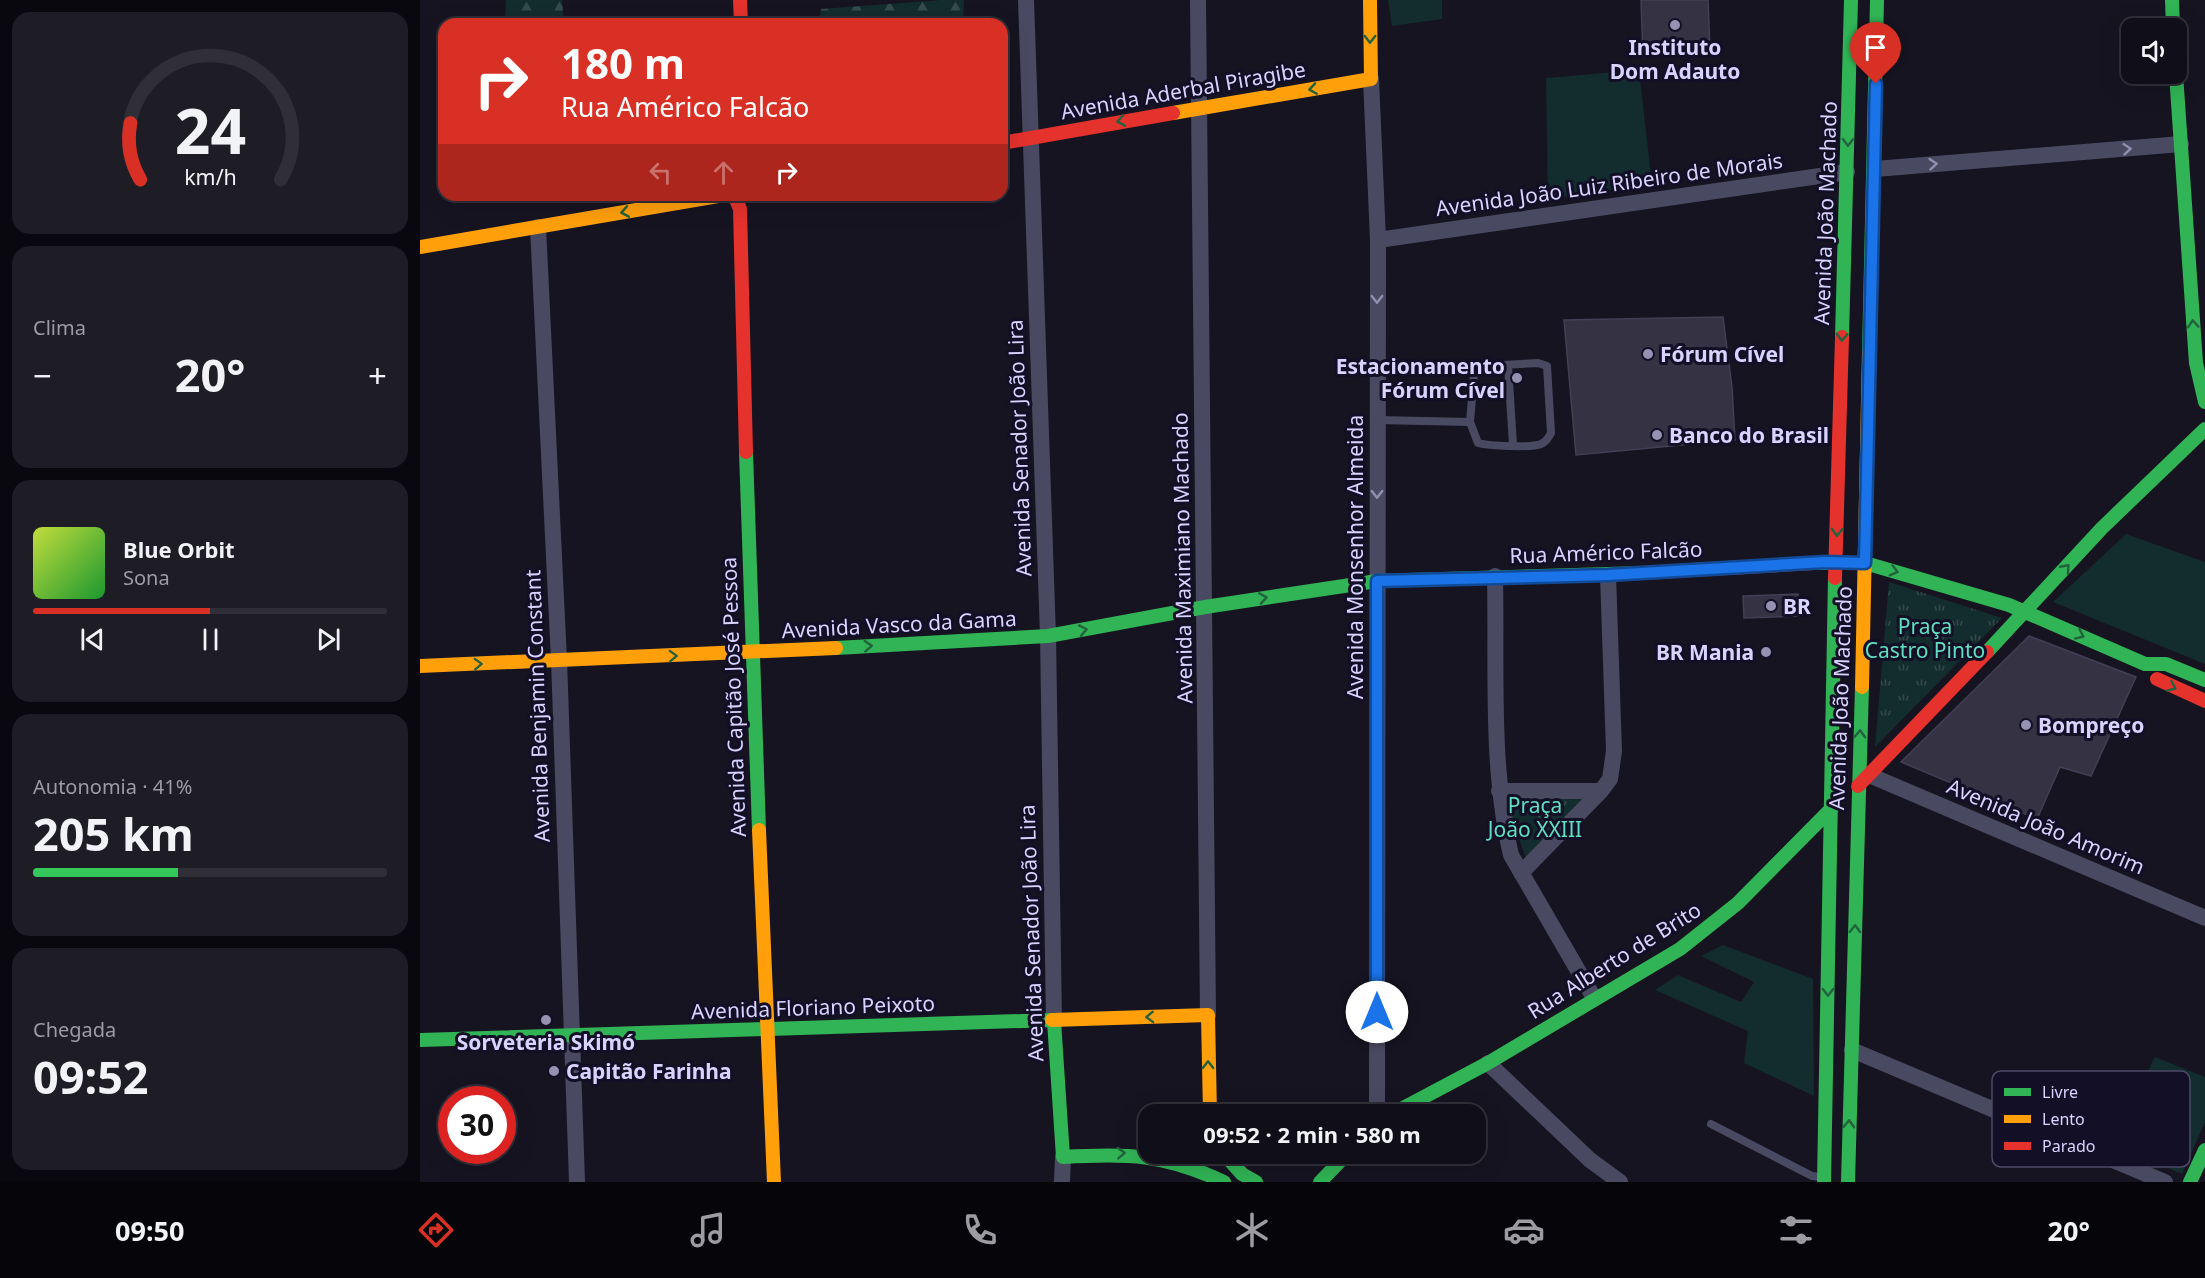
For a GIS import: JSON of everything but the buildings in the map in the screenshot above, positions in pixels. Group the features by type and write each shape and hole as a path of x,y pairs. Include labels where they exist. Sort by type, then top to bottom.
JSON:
{"main road":[{"path":"726,0 727,18"},
{"path":"740,0 741,18"},
{"name":"Avenida Monsenhor Almeida","path":"1370,0 1371,79"},
{"name":"Avenida João Machado","path":"1824,1180 1851,0"},
{"name":"Avenida João Machado","path":"1848,1182 1864,781 1865,563 1877,0"},
{"path":"2172,0 2173,18"},
{"name":"Avenida Aderbal Piragibe","path":"1008,142 1371,79"},
{"path":"2177,84 2196,363 2205,402"},
{"path":"420,247 690,201"},
{"name":"Avenida Capitão José Pessoa","path":"737,201 740,209 751,653 774,1182"},
{"name":"Avenida Capitão José Pessoa","path":"740,209 743,201"},
{"path":"1864,781 2027,611 2102,528 2205,429"},
{"name":"Rua Américo Falcão","path":"1377,581 1495,576 1608,575 1865,563 2027,611 2145,664"},
{"name":"Avenida Vasco da Gama","path":"420,666 751,653 1048,636 1205,607 1377,581"},
{"path":"2145,664 2166,664 2205,681"},
{"path":"2145,664 2159,681 2205,701"},
{"name":"Rua Alberto de Brito","path":"1411,1104 1488,1063 1680,949 1738,903 1832,808"},
{"name":"Avenida Floriano Peixoto","path":"420,1040 1208,1015"},
{"name":"Avenida Maximiano Machado","path":"1208,1015 1210,1104"},
{"name":"Avenida Senador João Lira","path":"1054,1021 1063,1157"},
{"path":"2190,1182 2205,1150"},
{"path":"1063,1157 1132,1153 1158,1156 1181,1162 1224,1182"},
{"path":"1233,1164 1242,1174 1256,1182"},
{"path":"1320,1182 1337,1164"}],"street":[{"name":"Avenida Senador João Lira","path":"1026,0 1048,636 1054,1021"},
{"name":"Avenida Maximiano Machado","path":"1198,0 1208,1015"},
{"name":"Avenida Monsenhor Almeida","path":"1371,79 1378,240 1377,1104"},
{"path":"1875,169 2181,144"},
{"name":"Avenida João Luiz Ribeiro de Morais","path":"1378,240 1847,172"},
{"name":"Avenida Benjamin Constant","path":"538,228 559,660 577,1182"},
{"path":"1521,873 1610,779 1614,751 1608,575"},
{"path":"1495,576 1499,791 1511,855 1594,998"},
{"name":"Avenida João Amorim","path":"1864,781 2205,918"},
{"path":"1499,791 1601,791"},
{"path":"1852,1050 1992,1109"},
{"path":"1488,1063 1590,1160 1620,1182"},
{"name":"Avenida Senador João Lira","path":"1062,1182 1063,1157"},
{"path":"2129,1167 2165,1182"}],"lane":[{"path":"1543,363 1547,366 1551,433 1541,444 1478,444 1470,422 1474,374 1484,366 1508,365 1543,363"},
{"path":"1508,365 1513,445"},
{"path":"1377,420 1470,422"},
{"path":"1711,1124 1824,1180"}],"green space":[{"path":"506,0 562,0 564,18 505,18"},
{"path":"964,0 963,18 820,18 821,9"},
{"path":"1388,0 1442,0 1442,19 1392,26"},
{"path":"1639,70 1652,184 1548,199 1546,78"},
{"path":"2126,534 2205,562 2205,664 2053,602"},
{"name":"Praça Castro Pinto","path":"1889,582 2002,618 1875,747"},
{"name":"Praça João XXIII","path":"1505,796 1586,797 1526,859"},
{"path":"1723,945 1813,979 1814,1096 1744,1063 1748,1031 1655,990 1678,975 1741,1002 1754,982 1701,956"},
{"path":"2155,1057 2190,1071 2148,1071"},
{"path":"2190,1071 2205,1077 2205,1122 2190,1156"},
{"path":"2165,1167 2185,1167 2182,1174"}],"traffic: fast":[{"path":"1842,337 1851,0"},
{"path":"1869,353 1877,0"},
{"path":"2172,0 2173,18"},
{"path":"2177,84 2196,363 2205,402"},
{"path":"1987,652 2102,528 2205,429"},
{"path":"746,452 759,830"},
{"path":"1813,563 1865,563 2009,605 2145,664 2166,664 2205,680"},
{"path":"836,648 1048,636 1205,607 1377,581 1641,573"},
{"path":"1824,1182 1835,578"},
{"path":"1848,1182 1862,687"},
{"path":"1411,1104 1488,1063 1680,949 1738,903 1832,808"},
{"path":"420,1040 1052,1020"},
{"path":"1054,1021 1063,1157 1107,1155 1145,1158 1183,1166 1224,1182"},
{"path":"2190,1182 2205,1150"},
{"path":"1233,1164 1242,1174 1256,1182"},
{"path":"1320,1182 1337,1164"}],"traffic: slow":[{"path":"1173,113 1371,79 1370,0"},
{"path":"420,247 689,201"},
{"path":"1862,687 1869,353"},
{"path":"420,666 836,648"},
{"path":"759,830 774,1182"},
{"path":"1052,1020 1208,1015 1210,1104"}],"traffic: jam":[{"path":"740,0 741,18"},
{"path":"1008,142 1173,113"},
{"path":"737,201 740,209 746,452"},
{"path":"1835,578 1842,337"},
{"path":"1641,573 1813,563"},
{"path":"1858,786 1987,652"},
{"path":"2157,679 2205,701"}],"place":[{"name":"Instituto Dom Adauto","path":"1675,25"},
{"name":"Fórum Cível","path":"1648,354"},
{"name":"Estacionamento Fórum Cível","path":"1517,378"},
{"name":"Banco do Brasil","path":"1657,435"},
{"name":"BR","path":"1771,606"},
{"name":"BR Mania","path":"1766,652"},
{"name":"Bompreço","path":"2026,725"},
{"name":"Sorveteria Skimó","path":"546,1020"},
{"name":"Capitão Farinha","path":"554,1071"}],"route":[{"path":"1377,1012 1377,581 1495,576 1608,575 1825,562 1865,563 1876,84"}]}
